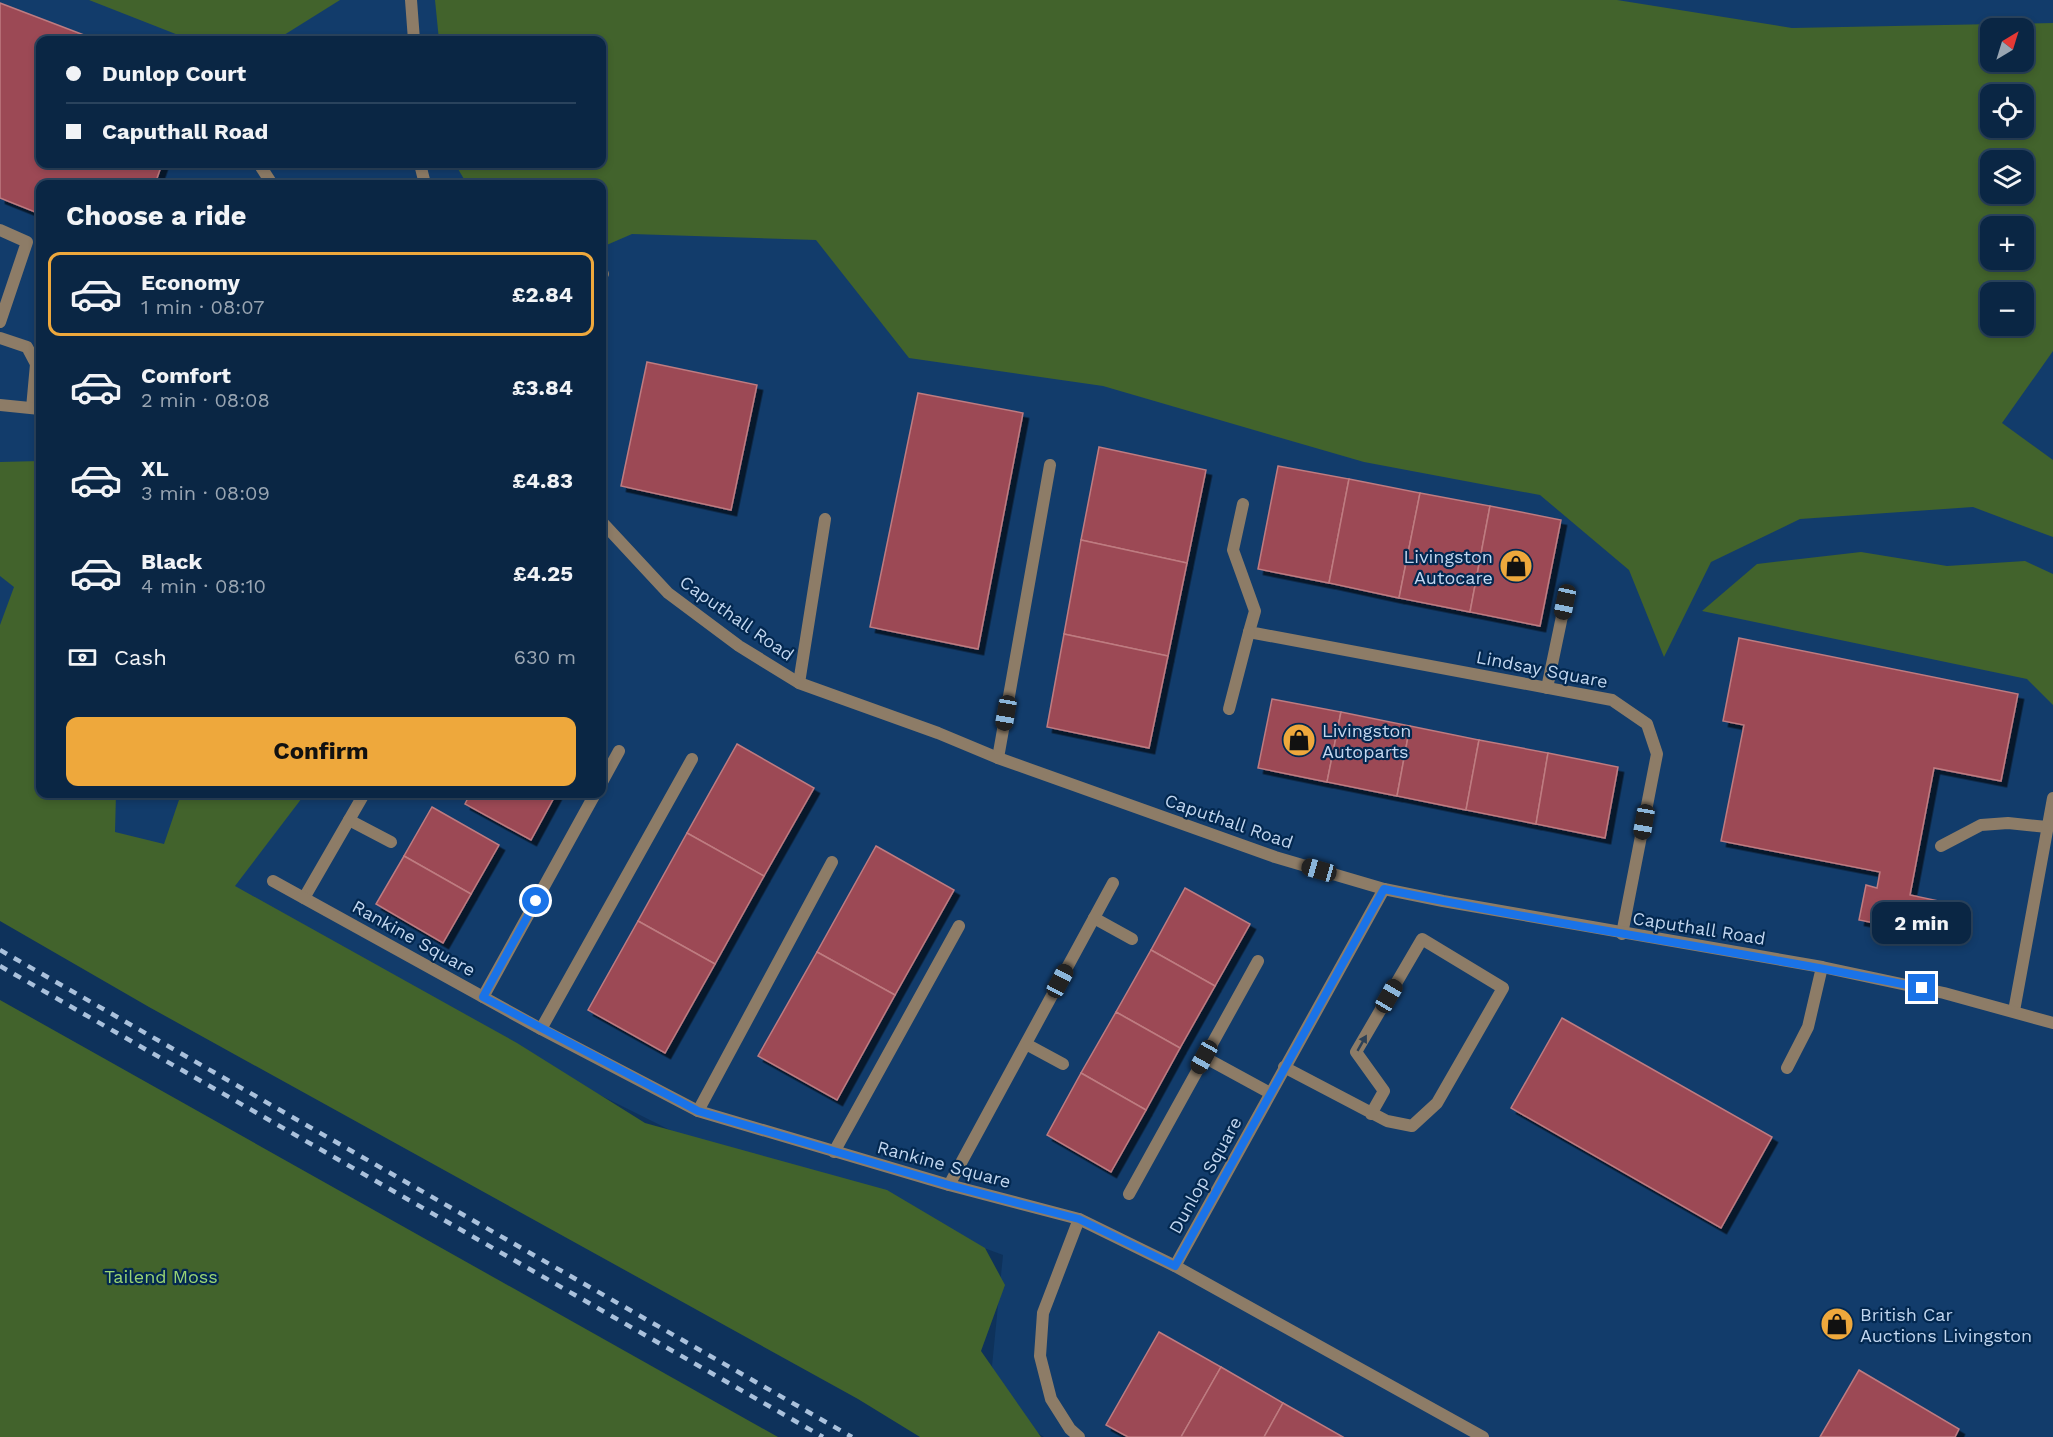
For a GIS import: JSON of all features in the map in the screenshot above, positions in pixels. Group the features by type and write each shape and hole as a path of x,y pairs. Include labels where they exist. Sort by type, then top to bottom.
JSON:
{"street":[{"path":"411,0 414,36"},
{"path":"0,230 27,242 0,322"},
{"path":"0,338 27,347 36,364 36,409 0,405"},
{"path":"998,758 1050,465"},
{"path":"1229,709 1255,611 1233,550 1243,504"},
{"path":"799,683 825,519"},
{"name":"Caputhall Road","path":"606,526 668,593 739,646 799,683 938,733 998,758 1275,857 1384,889 1622,934 1822,967 1944,993 2053,1023"},
{"path":"1546,688 1565,602"},
{"name":"Lindsay Square","path":"1249,632 1612,700 1647,724 1657,754 1622,934"},
{"path":"606,774 618,750"},
{"path":"541,1029 692,759"},
{"path":"304,898 362,798"},
{"path":"483,997 593,798"},
{"path":"2014,1011 2053,799"},
{"path":"349,820 391,842"},
{"path":"1941,846 1981,825 2008,823 2047,827"},
{"path":"698,1111 832,862"},
{"name":"Rankine Square","path":"273,880 541,1029 698,1111 949,1185 1079,1219 1175,1266"},
{"path":"949,1185 1113,883"},
{"name":"Dunlop Square","path":"1175,1266 1384,889"},
{"path":"1094,918 1132,939"},
{"path":"834,1152 959,926"},
{"path":"1284,1067 1371,1114 1387,1121 1412,1126 1437,1103 1503,988 1422,939 1356,1052 1384,1091 1371,1114"},
{"path":"1129,1194 1258,961"},
{"path":"1787,1068 1808,1027 1822,967"},
{"path":"1026,1044 1063,1064"},
{"path":"1204,1057 1270,1093"},
{"path":"1079,1219 1043,1313 1040,1356 1051,1399 1070,1429 1080,1437"},
{"path":"1175,1266 1483,1437"}],"shaded area":[{"path":"0,0 2053,0 2053,1437 1044,1437 1003,1410 992,1366 1003,1255 688,1139 194,893 0,786"}],"green space":[{"path":"89,0 340,0 282,36 181,36"},
{"path":"435,0 1617,0 1792,28 1980,24 1980,72 2034,72 2034,23 2053,23 2053,351 2002,423 2053,460 2053,537 1973,507 1800,519 1711,562 1664,657 1629,570 1540,495 1364,462 1103,386 909,358 816,240 632,234 606,245 606,180 465,180 457,168 606,168 606,36 439,36"},
{"path":"36,461 36,798 116,798 115,832 164,844 180,798 302,798 235,886 517,1043 645,1123 887,1190 985,1248 1005,1285 981,1351 1041,1437 920,1437 858,1399 149,1007 0,921 0,625 14,587 0,576 0,462"},
{"path":"1861,552 1947,566 2025,561 2053,574 2053,705 2027,679 1702,611 1757,564"},
{"name":"Tailend Moss","path":"0,1000 778,1437 0,1437"}],"building":[{"path":"0,3 87,36 36,36 36,168 161,168 156,180 36,180 36,212 0,198"},
{"path":"647,362 757,385 731,510 621,486"},
{"path":"918,393 1023,413 978,649 870,627"},
{"path":"1099,447 1206,470 1187,563 1081,540"},
{"path":"1278,466 1349,479 1329,583 1258,569"},
{"path":"1349,479 1420,493 1399,598 1329,583"},
{"path":"1420,493 1490,506 1470,612 1399,598"},
{"name":"Livingston Autocare","path":"1490,506 1561,520 1540,626 1470,612"},
{"path":"1081,540 1187,563 1168,656 1064,634"},
{"path":"1064,634 1168,656 1149,748 1047,727"},
{"path":"1739,638 2018,694 2001,781 1934,768 1910,895 1953,904 1946,937 1859,920 1866,885 1877,888 1880,872 1721,841 1744,725 1723,721"},
{"name":"Livingston Autoparts","path":"1272,699 1341,712 1327,782 1258,768"},
{"path":"1341,712 1410,726 1397,796 1327,782"},
{"path":"1410,726 1479,740 1466,810 1397,796"},
{"path":"1479,740 1548,753 1536,824 1466,810"},
{"path":"737,744 814,788 764,876 687,833"},
{"path":"1548,753 1618,767 1605,838 1536,824"},
{"path":"468,798 554,798 531,840 465,804"},
{"path":"432,807 499,845 471,894 404,856"},
{"path":"687,833 764,876 715,964 638,921"},
{"path":"876,846 954,890 895,995 817,952"},
{"path":"404,856 471,894 443,943 376,904"},
{"path":"1185,888 1250,924 1215,986 1151,950"},
{"path":"638,921 715,964 665,1053 588,1010"},
{"path":"1151,950 1215,986 1180,1048 1116,1012"},
{"path":"817,952 895,995 837,1100 758,1056"},
{"path":"1116,1012 1180,1048 1146,1110 1081,1073"},
{"path":"1562,1018 1772,1137 1721,1228 1511,1108"},
{"path":"1081,1073 1146,1110 1111,1172 1047,1135"},
{"path":"1159,1332 1221,1367 1181,1437 1128,1437 1106,1425"},
{"path":"1221,1367 1283,1403 1264,1437 1181,1437"},
{"path":"1859,1370 1959,1429 1955,1437 1820,1437"},
{"path":"1283,1403 1343,1437 1264,1437"}],"railway":[{"path":"0,950 852,1437"},
{"path":"0,966 823,1437"}],"place":[{"name":"Livingston Autocare","path":"1516,566"},
{"name":"Livingston Autoparts","path":"1299,740"},
{"name":"British Car Auctions Livingston","path":"1837,1324"}],"route":[{"path":"536,901 483,997 698,1111 949,1185 1079,1219 1175,1266 1384,889 1622,934 1822,967 1922,988"}]}
